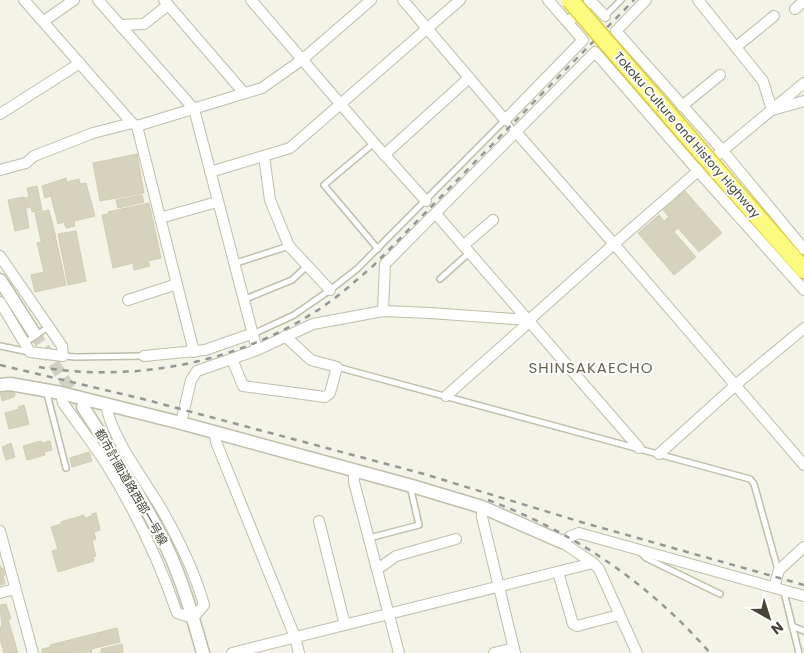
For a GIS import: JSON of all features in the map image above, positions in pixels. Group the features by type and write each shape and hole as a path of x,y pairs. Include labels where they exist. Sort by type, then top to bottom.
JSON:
{"highway":[{"name":"Tokoku Culture and History Highway","path":"570,0 804,270"}],"street":[{"path":"24,0 134,124 194,352"},
{"path":"44,22 74,0"},
{"path":"98,0 194,109 251,334 257,350"},
{"path":"251,0 426,201"},
{"path":"0,170 26,163 34,156 80,137 194,109 262,88 303,59 371,0"},
{"path":"403,0 505,120 583,40 548,0"},
{"path":"210,172 290,148 460,0"},
{"path":"568,22 590,0 605,16"},
{"path":"646,0 616,31 723,151 804,249"},
{"path":"698,0 764,81 772,110"},
{"path":"795,9 804,1"},
{"path":"120,25 144,24 166,2 244,93"},
{"path":"736,47 774,16"},
{"path":"610,70 632,50"},
{"path":"383,312 385,264 595,52 804,290"},
{"path":"0,114 80,63"},
{"path":"682,106 720,74"},
{"path":"384,155 469,78"},
{"path":"446,396 614,244 804,83"},
{"path":"772,110 804,101"},
{"path":"516,132 804,465"},
{"path":"264,156 270,200 289,246 330,290"},
{"path":"160,218 217,202"},
{"path":"436,214 639,448"},
{"path":"467,249 493,220"},
{"path":"0,256 62,346 63,356 27,348 0,302"},
{"path":"0,280 34,333"},
{"path":"128,300 177,284"},
{"path":"181,423 194,375 197,371 257,350 313,324 383,312 430,312 529,320"},
{"path":"659,454 804,328"},
{"path":"144,356 205,350 251,334"},
{"path":"232,359 243,386 325,397 330,393 337,367 311,360 285,336"},
{"path":"0,385 10,384 46,390 106,404 482,507 562,542 593,563 599,569 637,653"},
{"path":"60,393 63,403 105,461 133,509 148,539 177,613 193,618 204,605 199,587 162,510 108,418 106,404"},
{"name":"都市計画道路西部一号線","path":"83,407 122,466 154,522 174,566 193,618 203,653"},
{"path":"215,434 216,442 295,637 299,653"},
{"path":"354,471 354,482 399,653"},
{"path":"482,507 482,516 514,650 494,653"},
{"path":"319,521 344,625"},
{"path":"0,531 33,653"},
{"path":"562,542 579,533 804,596"},
{"path":"376,567 382,566 396,556 456,540"},
{"path":"774,587 779,570 804,547"},
{"path":"232,653 593,563"},
{"path":"558,572 573,624 578,626 619,615"},
{"path":"0,593 15,589"}],"lane":[{"path":"605,16 621,0"},
{"path":"251,334 294,315 330,290 378,249 505,120 516,132"},
{"path":"374,143 324,185 378,249"},
{"path":"234,264 289,246"},
{"path":"440,280 467,249"},
{"path":"243,300 292,280 308,266"},
{"path":"0,346 27,348 48,327"},
{"path":"63,356 144,356"},
{"path":"337,367 752,480 779,570"},
{"path":"46,390 66,468"},
{"path":"368,538 419,525 410,486"},
{"path":"638,549 646,558 720,594"},
{"path":"786,591 785,596 799,653"},
{"path":"792,626 804,631"}],"building":[{"path":"137,154 144,193 100,201 93,163"},
{"path":"66,178 67,182 79,179 80,184 86,183 95,216 74,221 75,226 66,228 64,222 58,224 51,196 45,198 42,186"},
{"path":"37,186 42,210 32,212 31,207 27,208 25,198 29,197 27,188"},
{"path":"685,191 722,233 699,252 678,228 674,232 696,257 674,275 638,233 659,215 664,221 669,217 663,210"},
{"path":"142,195 144,202 118,208 116,200"},
{"path":"24,197 29,228 15,231 8,200"},
{"path":"149,203 161,258 148,261 150,266 134,270 133,263 113,268 102,215"},
{"path":"49,210 56,238 41,241 35,213"},
{"path":"76,231 86,281 68,285 58,234"},
{"path":"56,239 66,285 35,292 31,275 44,272 37,243"},
{"path":"13,388 14,397 2,401 0,392"},
{"path":"24,405 29,424 9,429 5,413 19,409 18,407"},
{"path":"41,441 42,443 50,441 52,450 44,452 45,455 27,460 23,446"},
{"path":"11,443 15,457 6,460 2,447"},
{"path":"89,452 92,461 72,467 70,458"},
{"path":"96,513 100,530 94,532 96,539 92,541 96,556 93,557 94,561 58,572 52,551 58,549 51,527 61,524 61,522 84,515 85,518"},
{"path":"0,565 5,575 3,576 5,584 0,585"},
{"path":"6,604 11,619 8,619 18,653 4,653 0,639 0,627 2,627 0,605"},
{"path":"117,628 120,642 91,649 92,652 42,653 42,649 51,647 50,645"},
{"path":"122,644 123,653 101,653 101,649"}],"tunnel":[{"path":"34,333 79,402"}],"railway":[{"path":"39,367 117,372 156,369 232,352 268,337 303,319 335,298 373,266 634,0"},
{"path":"0,365 143,399 424,474 581,522 804,585"},
{"path":"488,500 551,528 609,563 662,604 710,653"}],"district":[{"name":"SHINSAKAECHO","path":"591,368"}]}
